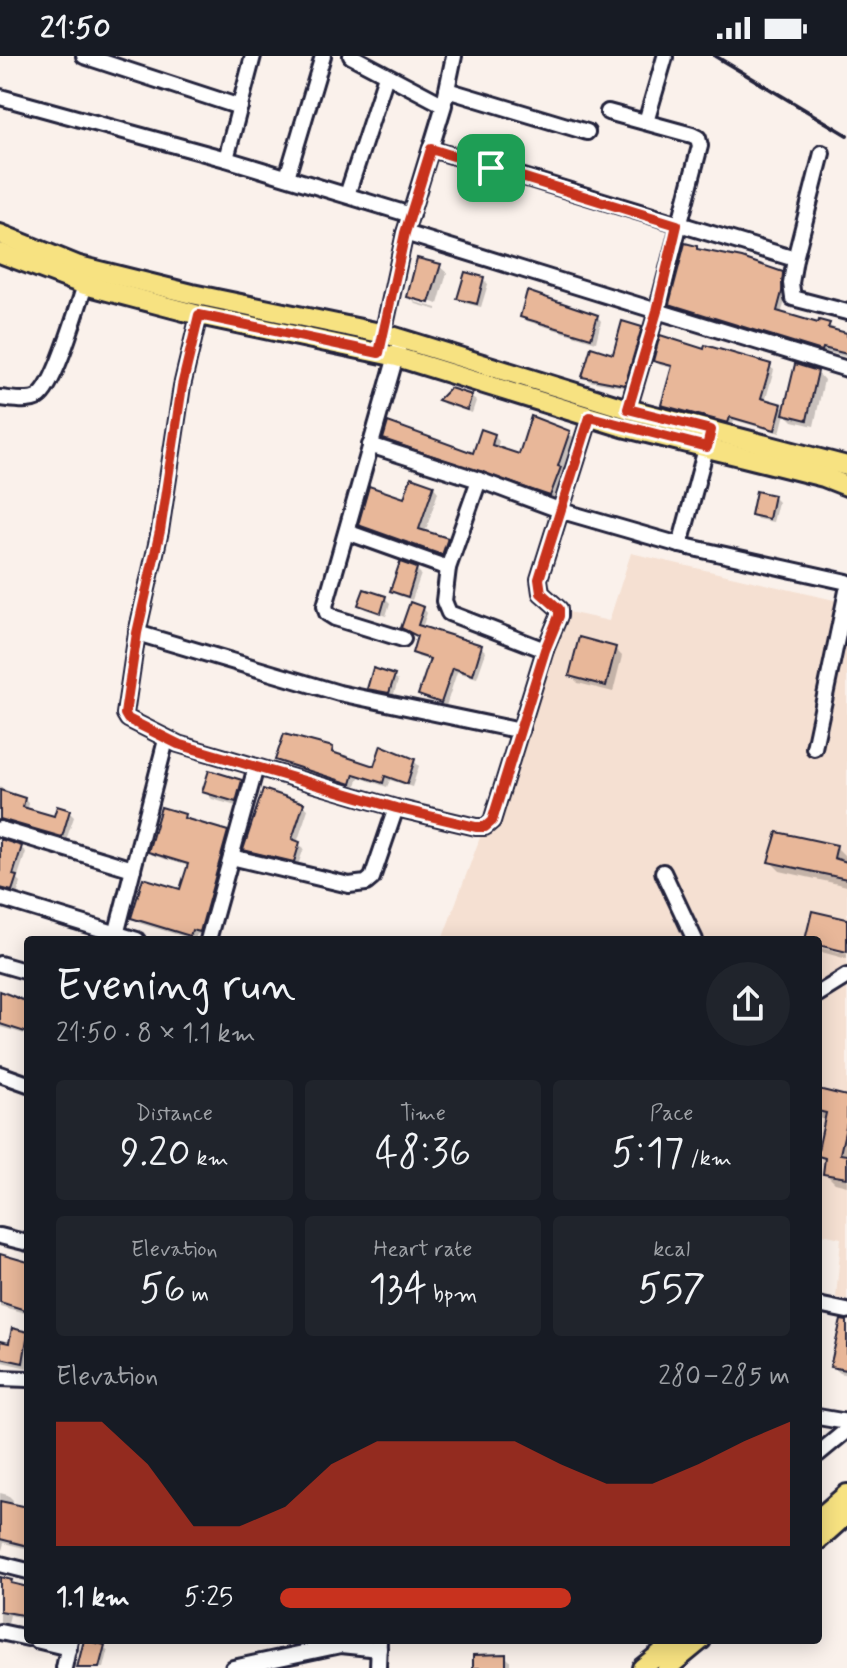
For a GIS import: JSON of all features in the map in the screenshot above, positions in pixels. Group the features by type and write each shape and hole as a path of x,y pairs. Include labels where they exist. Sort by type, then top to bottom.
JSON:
{"main road":[{"path":"0,234 79,266 628,409 847,486"},
{"path":"0,253 85,285 199,315 390,346 590,417 847,466"},
{"path":"822,1516 847,1494"},
{"path":"822,1536 847,1514"},
{"path":"642,1668 672,1644"},
{"path":"667,1668 696,1644"}],"street":[{"path":"84,56 240,107"},
{"path":"226,159 253,56"},
{"path":"287,177 323,56"},
{"path":"351,56 386,76 445,98 587,132"},
{"path":"403,639 327,613 326,598 370,445 390,346 405,233 431,149 454,56"},
{"path":"646,122 665,57"},
{"path":"347,195 386,76"},
{"path":"0,97 226,159 411,215"},
{"path":"608,112 698,138 700,146 628,409"},
{"path":"431,149 795,259"},
{"path":"822,153 795,259 791,283 793,298 847,312"},
{"path":"405,233 847,369"},
{"path":"0,398 38,397 51,383 85,285"},
{"path":"199,315 182,386 160,531 137,633 125,714 128,719 166,740 396,808 476,827 485,827 492,821 545,650 559,616 559,609 541,593 539,579 590,417"},
{"path":"680,545 709,438"},
{"path":"370,445 562,511 680,545 847,582"},
{"path":"479,480 448,568 444,601 449,613 545,650"},
{"path":"347,532 448,568"},
{"path":"814,748 847,591"},
{"path":"137,633 339,693 521,731"},
{"path":"116,935 166,740"},
{"path":"209,936 256,767"},
{"path":"231,857 360,885 372,878 396,808"},
{"path":"0,829 133,869"},
{"path":"663,872 693,936"},
{"path":"0,898 120,936"},
{"path":"0,964 24,971"},
{"path":"822,992 847,976"},
{"path":"0,1074 24,1083"},
{"path":"0,1236 24,1242"},
{"path":"822,1306 847,1311"},
{"path":"0,1378 24,1379"},
{"path":"822,1418 847,1422"},
{"path":"822,1451 847,1430"},
{"path":"0,1564 24,1570"},
{"path":"0,1632 24,1637"},
{"path":"64,1668 70,1644"},
{"path":"337,1644 341,1645"},
{"path":"233,1668 341,1645 379,1644 378,1668"}],"shaded area":[{"path":"631,553 847,603 847,1300 836,1298 841,1238 822,1234 822,936 443,936 564,611 609,621"}],"building":[{"path":"685,243 783,272 777,311 818,323 819,320 830,323 828,328 847,333 847,354 823,348 822,351 669,304"},
{"path":"417,258 441,264 429,303 407,297"},
{"path":"465,272 484,277 477,304 457,299"},
{"path":"527,291 598,315 591,338 520,317"},
{"path":"622,321 642,327 625,385 582,377 591,347 613,354"},
{"path":"660,335 704,349 705,345 771,364 761,398 782,404 775,430 730,417 728,423 661,405 672,366 653,361"},
{"path":"795,364 818,371 807,420 783,414"},
{"path":"450,388 472,395 467,410 438,400"},
{"path":"531,416 570,431 550,496 383,439 388,422 473,453 481,429 495,434 492,445 519,454"},
{"path":"411,477 434,485 419,529 448,538 442,555 358,525 369,486 404,498"},
{"path":"756,491 774,495 769,519 751,515"},
{"path":"400,562 417,568 408,597 390,591"},
{"path":"364,589 386,596 381,613 358,605"},
{"path":"410,602 424,607 418,625 482,645 473,675 453,668 441,703 418,695 430,659 412,653 417,636 401,628"},
{"path":"579,637 616,647 606,686 569,676"},
{"path":"373,668 395,675 389,693 367,689"},
{"path":"284,734 333,747 332,752 374,766 381,745 415,759 407,784 385,776 383,783 354,774 351,784 275,760"},
{"path":"209,770 242,780 236,802 202,792"},
{"path":"263,789 304,803 292,839 300,842 294,862 243,850"},
{"path":"0,790 25,798 23,807 54,816 57,806 70,810 62,837 0,819"},
{"path":"161,807 185,814 184,818 228,831 200,932 192,930 190,936 131,918 143,878 180,889 188,864 148,852"},
{"path":"777,832 837,845 834,858 847,862 847,879 768,862"},
{"path":"0,839 22,846 13,875 17,876 12,891 0,888"},
{"path":"812,911 847,919 847,952 822,946 822,936 806,936"},
{"path":"0,991 24,1000 24,1032 0,1024"},
{"path":"822,1090 847,1096 847,1123 840,1154 847,1155 847,1178 823,1174 822,1132 826,1113 822,1112"},
{"path":"0,1254 24,1261 24,1310 0,1302"},
{"path":"841,1320 847,1321 847,1370 830,1367"},
{"path":"12,1328 24,1331 23,1363 0,1358 0,1341 9,1343"},
{"path":"0,1501 24,1506 24,1545 0,1539"},
{"path":"0,1577 24,1586 24,1615 0,1611"},
{"path":"83,1644 105,1645 99,1668 77,1668"},
{"path":"506,1654 506,1668 473,1668 473,1655"}],"railway":[{"path":"715,56 847,135"}],"route":[{"path":"431,149 491,168 677,225 657,311 628,409 711,430 707,447 590,417 539,579 541,593 559,609 559,616 545,650 492,821 485,827 476,827 396,808 166,740 128,719 124,710 137,633 160,531 182,386 199,315 379,353 405,233 431,149"}]}
